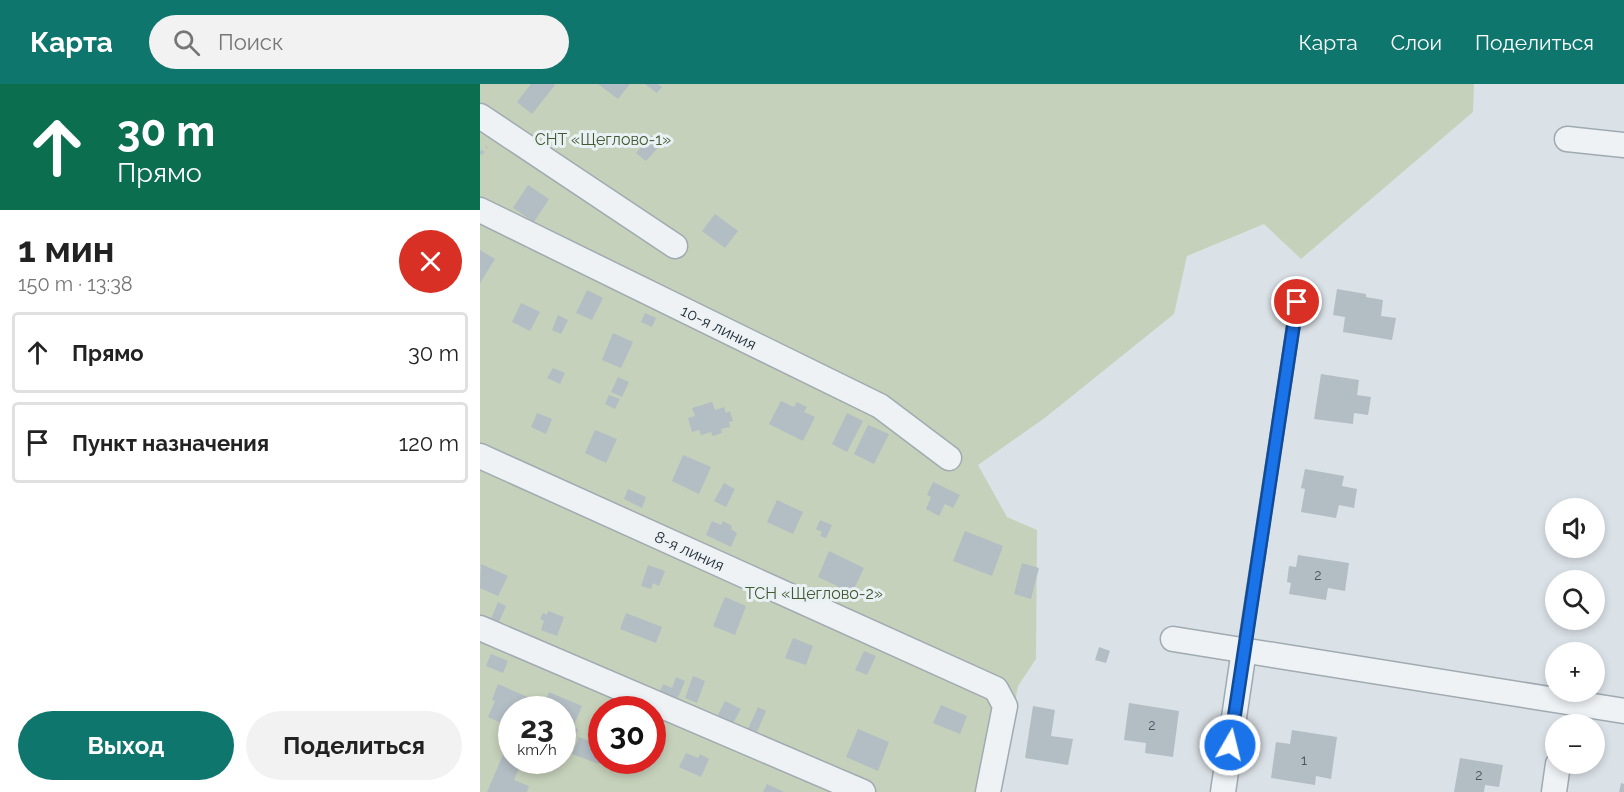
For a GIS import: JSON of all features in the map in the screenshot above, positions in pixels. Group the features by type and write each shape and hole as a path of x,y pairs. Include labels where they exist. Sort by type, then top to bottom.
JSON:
{"street":[{"path":"480,116 675,246"},
{"path":"1567,139 1624,145"},
{"name":"10-я линия","path":"480,210 880,406 949,458"},
{"name":"8-я линия","path":"480,456 996,689 1005,706 988,792"},
{"path":"480,628 863,792"},
{"path":"1173,639 1244,650 1566,713 1624,711"},
{"path":"1223,792 1244,650"},
{"path":"1554,792 1557,774"}],"lane":[{"path":"1244,650 1297,302"}],"green space":[{"path":"480,84 1474,84 1473,112 1301,259 1264,224 1187,256 1174,314 1046,417 978,465 1007,517 1037,530 1036,659 1018,686 998,792 480,792"}],"building":[{"path":"531,84 555,85 532,114 517,102"},
{"path":"598,84 630,84 618,99"},
{"path":"645,84 658,84 662,87 657,93"},
{"path":"651,136 661,144 646,161 636,153"},
{"path":"528,185 549,199 534,222 513,208"},
{"path":"715,214 738,231 725,248 702,231"},
{"path":"480,250 495,259 480,283"},
{"path":"1337,289 1366,294 1366,297 1383,300 1381,316 1396,318 1392,340 1343,332 1345,317 1333,315"},
{"path":"587,290 603,298 592,320 576,313"},
{"path":"521,303 540,312 530,331 512,322"},
{"path":"645,313 656,318 652,327 641,322"},
{"path":"558,315 568,320 561,334 552,330"},
{"path":"613,333 633,342 621,368 602,360"},
{"path":"553,368 565,373 560,384 547,378"},
{"path":"1321,374 1359,380 1357,395 1371,397 1368,415 1354,413 1353,424 1314,419"},
{"path":"618,377 629,382 622,397 611,392"},
{"path":"609,395 620,399 615,409 605,404"},
{"path":"781,401 794,407 797,402 807,407 804,412 815,417 803,441 769,424"},
{"path":"712,402 715,410 724,407 726,413 730,411 733,421 729,422 730,427 721,429 722,433 713,436 711,432 701,435 699,430 692,432 688,418 695,416 692,408"},
{"path":"537,413 552,419 546,434 531,427"},
{"path":"847,413 863,421 847,452 832,444"},
{"path":"868,425 889,434 874,464 854,454"},
{"path":"595,430 617,439 606,463 585,453"},
{"path":"683,455 711,467 699,494 672,481"},
{"path":"1305,469 1344,476 1342,486 1357,489 1354,508 1339,505 1336,518 1301,512 1305,489 1301,488"},
{"path":"933,482 960,495 953,508 945,504 939,516 926,509 931,497 927,495"},
{"path":"724,483 735,489 726,507 714,501"},
{"path":"628,489 646,497 642,508 624,499"},
{"path":"777,500 803,512 793,534 767,522"},
{"path":"820,520 832,525 826,538 820,536 822,532 816,529"},
{"path":"712,521 721,525 723,521 732,526 731,529 737,533 731,547 706,535"},
{"path":"965,531 1003,546 992,576 953,561"},
{"path":"829,551 864,568 852,593 818,577"},
{"path":"1298,555 1349,563 1345,591 1328,588 1326,600 1289,594 1291,583 1287,582 1289,566 1296,567"},
{"path":"1022,563 1039,568 1031,599 1014,594"},
{"path":"481,564 508,576 498,596 480,588"},
{"path":"648,565 665,571 659,586 653,583 651,589 641,586"},
{"path":"725,597 746,606 735,635 713,626"},
{"path":"498,602 506,606 499,622 491,619"},
{"path":"548,611 564,617 557,636 541,630 544,621 540,619 543,613 547,615"},
{"path":"626,613 662,627 656,643 620,629"},
{"path":"793,638 813,646 806,665 785,658"},
{"path":"1099,647 1110,651 1106,663 1095,660"},
{"path":"864,651 876,656 867,675 855,670"},
{"path":"491,654 508,661 503,673 486,666"},
{"path":"693,676 705,681 697,703 685,698"},
{"path":"676,677 685,681 678,698 660,692 663,684 672,688"},
{"path":"498,684 525,696 498,696 498,722 488,717 495,701 492,700"},
{"path":"725,701 741,709 733,723 718,715"},
{"path":"576,703 582,706 576,720"},
{"path":"1129,703 1179,711 1173,757 1145,753 1146,743 1124,740"},
{"path":"941,705 967,716 960,734 933,723"},
{"path":"1033,706 1055,710 1051,736 1073,739 1068,765 1025,758"},
{"path":"758,707 766,711 757,732 748,729"},
{"path":"858,729 889,742 878,771 846,757"},
{"path":"1292,730 1337,737 1331,779 1316,776 1315,785 1271,778 1276,742 1290,744"},
{"path":"579,737 588,741 588,760 576,755"},
{"path":"686,753 698,758 700,754 709,759 701,777 679,767"},
{"path":"1460,758 1503,765 1499,787 1485,785 1484,792 1454,792"},
{"path":"498,767 498,774 516,774 514,780 529,786 527,792 487,792"},
{"path":"1621,783 1624,784 1624,792 1619,792"},
{"path":"767,784 784,792 763,792"}],"route":[{"path":"1230,745 1297,302"}],"park label":[{"name":"СНТ «Щеглово-1»","path":"603,139"},
{"name":"ТСН «Щеглово-2»","path":"814,593"}]}
